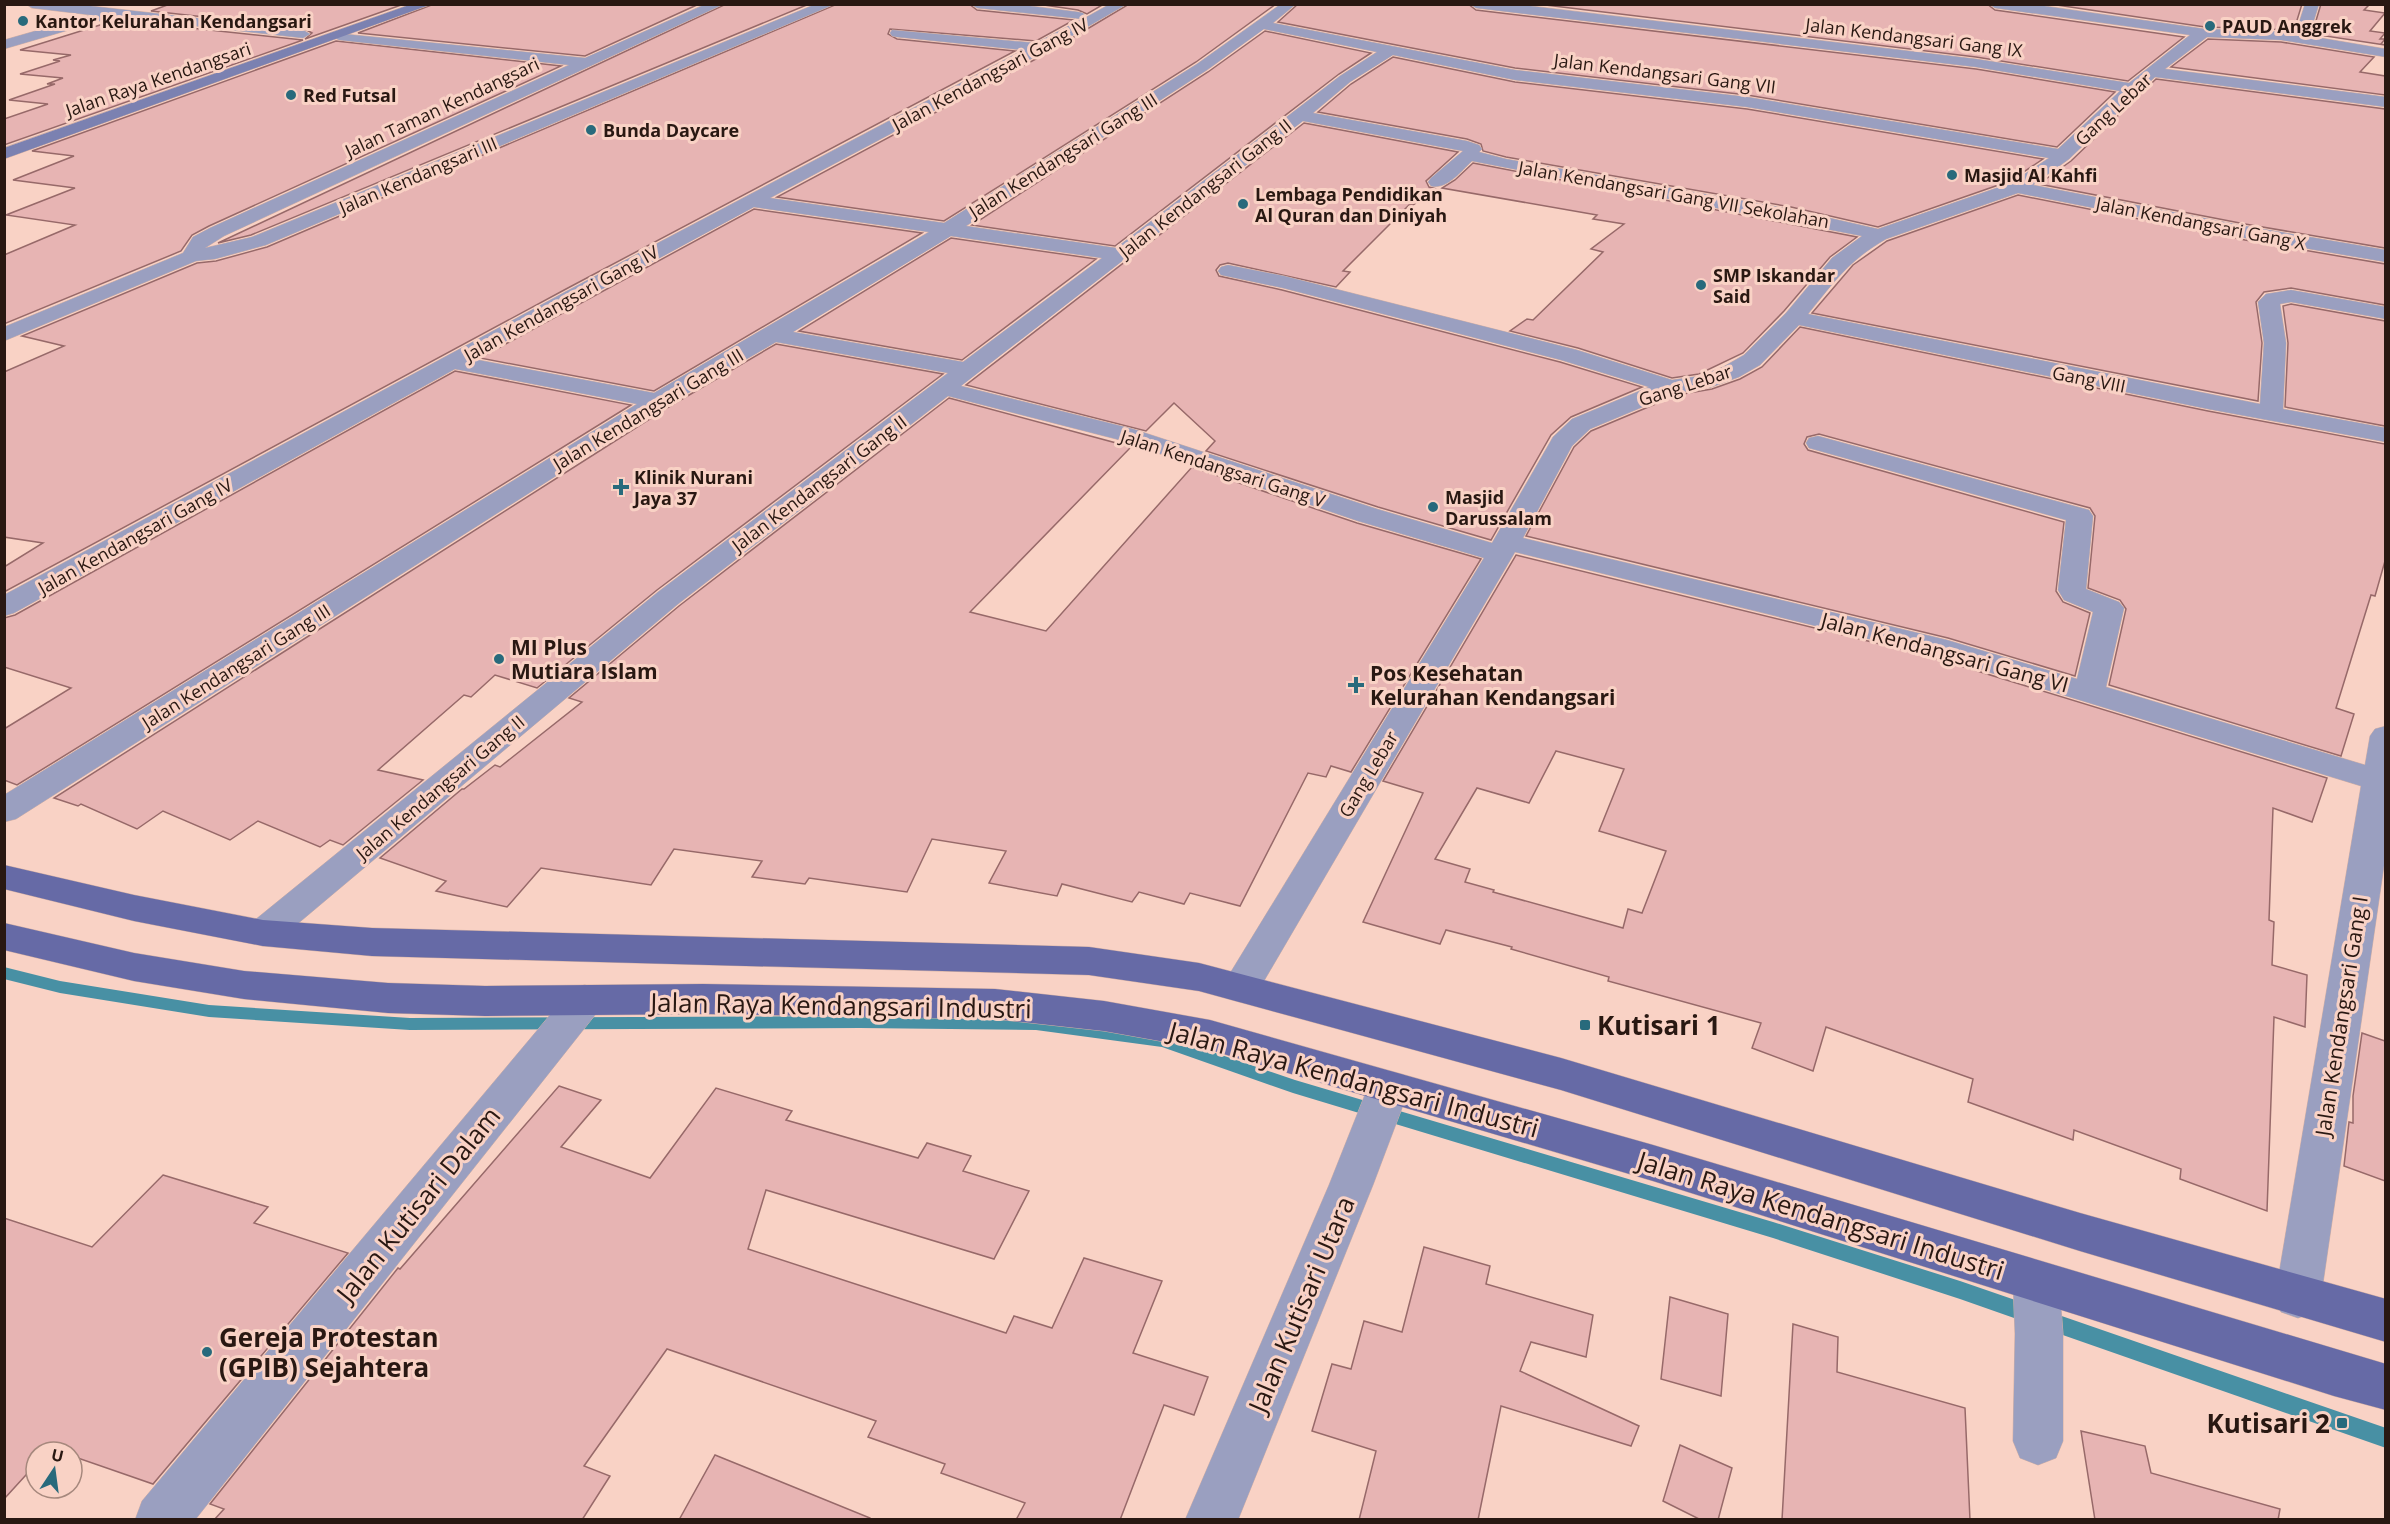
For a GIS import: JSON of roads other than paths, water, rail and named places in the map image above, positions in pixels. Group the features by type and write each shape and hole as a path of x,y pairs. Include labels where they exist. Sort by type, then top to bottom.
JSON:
{"main road":[{"name":"Jalan Raya Kendangsari","path":"15,134 386,4"},
{"name":"Jalan Raya Kendangsari","path":"4,154 426,4"},
{"path":"4,877 134,908 263,933 372,942 1089,961 1199,977 1561,1074 2385,1321"},
{"name":"Jalan Raya Kendangsari Industri","path":"4,936 134,967 244,986 388,998 485,1001 578,1009 703,999 995,1004 1104,1016 1210,1035 1385,1098 1653,1162 2037,1305 2322,1370 2385,1387"}],"street":[{"path":"32,4 303,34"},
{"path":"4,45 140,4"},
{"name":"Jalan Taman Kendangsari","path":"192,256 193,249 200,241 217,232 586,62 718,4"},
{"name":"Jalan Kendangsari III","path":"4,335 192,256 215,254 259,241 829,4"},
{"path":"977,4 1078,16"},
{"path":"897,33 1039,43 1098,4"},
{"name":"Jalan Kendangsari Gang IV","path":"4,607 1039,43 1121,4"},
{"name":"Jalan Kendangsari Gang III","path":"4,811 658,401 773,335 948,229 1264,25 1290,4"},
{"name":"Jalan Kendangsari Gang IX","path":"1476,4 1964,62 2385,102"},
{"path":"1995,4 2205,33 2283,36 2385,53"},
{"path":"2283,36 2303,34 2312,4"},
{"path":"972,19 1002,6"},
{"name":"Jalan Kendangsari Gang VII","path":"1264,25 1515,75 1780,106 2063,155"},
{"name":"Gang Lebar","path":"1240,988 1504,548 1562,442 1581,424 1608,411 1671,387 1704,382 1731,372 1768,346 1839,262 1859,246 1879,236 2017,187 2050,166 2142,80 2197,36 2205,33"},
{"path":"339,36 586,62"},
{"name":"Jalan Kendangsari Gang II","path":"263,933 668,598 1345,79 1389,51"},
{"name":"Jalan Kendangsari Gang VII Sekolahan","path":"1299,115 1467,146 1473,149 1468,156 1790,215 1851,227 1879,236"},
{"path":"1437,182 1468,156"},
{"name":"Jalan Kendangsari Gang X","path":"2017,187 2244,232 2385,256"},
{"path":"751,201 1119,254"},
{"path":"1228,271 1284,282 1569,355 1671,387"},
{"path":"2271,414 2275,343 2269,302 2272,298 2291,296 2385,313"},
{"name":"Gang VIII","path":"1794,318 2385,435"},
{"path":"773,335 967,370"},
{"path":"452,362 658,401"},
{"name":"Jalan Kendangsari Gang V","path":"943,388 1148,441 1231,471 1458,543 1504,548"},
{"path":"1818,443 2080,516 2072,590 2074,594 2109,608 2089,692"},
{"name":"Jalan Kendangsari Gang VI","path":"1504,548 1936,646 2378,780"},
{"name":"Jalan Kendangsari Gang I","path":"2298,1296 2385,736"},
{"name":"Jalan Kutisari Dalam","path":"161,1520 578,1009"},
{"name":"Jalan Kutisari Utara","path":"1211,1520 1385,1098"},
{"path":"2037,1305 2038,1441"}],"waterway":[{"path":"4,973 60,987 209,1011 410,1024 860,1022 1036,1024 1163,1041 1293,1086 1773,1230 1960,1290 2386,1438"}],"place":[{"name":"Kantor Kelurahan Kendangsari","path":"23,21"},
{"name":"PAUD Anggrek","path":"2210,26"},
{"name":"Red Futsal","path":"291,95"},
{"name":"Bunda Daycare","path":"591,130"},
{"name":"Masjid Al Kahfi","path":"1952,175"},
{"name":"Lembaga Pendidikan Al Quran dan Diniyah","path":"1243,204"},
{"name":"SMP Iskandar Said","path":"1701,285"},
{"name":"Klinik Nurani Jaya 37","path":"621,487"},
{"name":"Masjid Darussalam","path":"1433,507"},
{"name":"MI Plus Mutiara Islam","path":"499,659"},
{"name":"Pos Kesehatan Kelurahan Kendangsari","path":"1356,685"},
{"name":"Kutisari 1","path":"1585,1025"},
{"name":"Gereja Protestan (GPIB) Sejahtera","path":"207,1352"},
{"name":"Kutisari 2","path":"2342,1423"}]}
